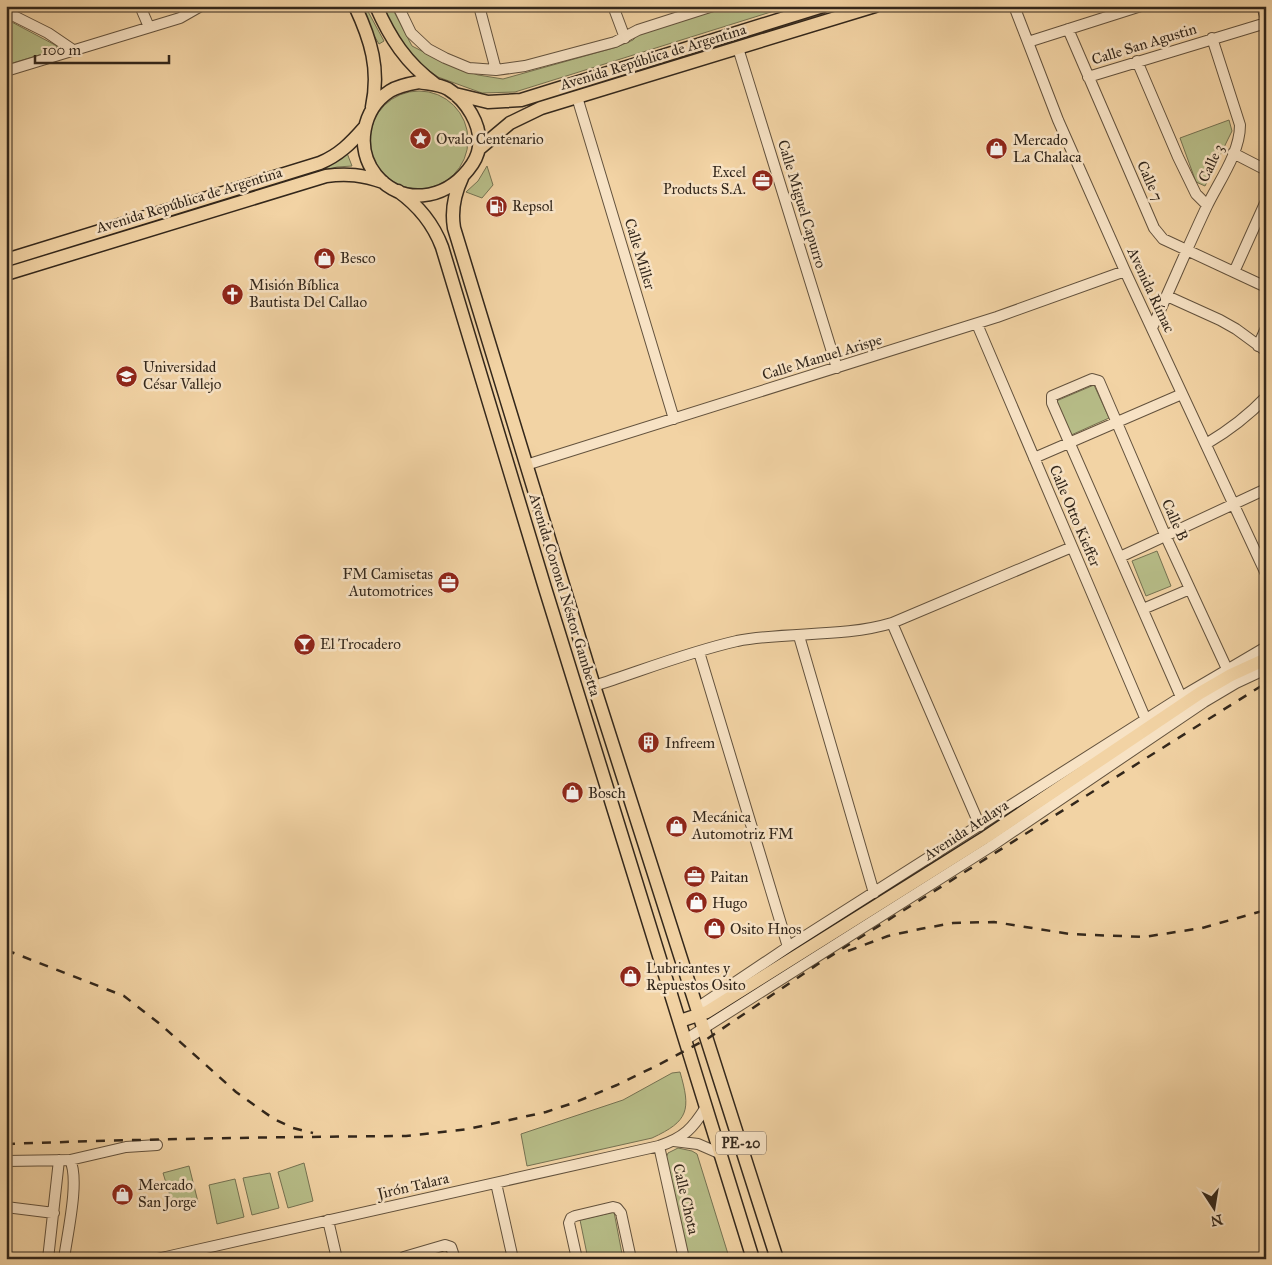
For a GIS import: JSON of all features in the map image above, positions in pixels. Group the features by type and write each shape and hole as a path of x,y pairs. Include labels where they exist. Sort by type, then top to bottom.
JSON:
{"main road":[{"path":"355,6 368,37 375,64 376,87 372,109 364,128 365,154 372,170 383,182 398,191 410,195 436,194 462,178 476,159 479,149 477,130 467,107 456,94 435,84 416,69 402,54 386,30 376,6"},
{"name":"Avenida República de Argentina","path":"456,94 488,102 522,100 823,6"},
{"name":"Avenida República de Argentina","path":"479,149 498,131 523,115 875,6"},
{"path":"372,109 380,99 402,85 418,82 435,84"},
{"name":"Avenida República de Argentina","path":"6,260 331,158 346,147 364,128"},
{"path":"287,173 291,186"},
{"name":"Avenida República de Argentina","path":"6,274 326,176 341,174 366,176 383,182"},
{"name":"Avenida Coronel Néstor Gambetta","path":"462,178 455,193 452,208 454,228 594,686 698,1012"},
{"name":"Avenida Coronel Néstor Gambetta","path":"398,191 421,210 434,228 440,242 545,588 680,1021"},
{"path":"216,195 220,208"},
{"path":"128,222 131,235"},
{"name":"Avenida Atalaya","path":"680,1021 698,1012 986,837 1200,693 1231,675 1266,659"},
{"name":"PE-20","path":"698,1012 778,1259"},
{"name":"PE-20","path":"680,1021 753,1259"}],"street":[{"path":"140,6 149,27"},
{"path":"6,71 180,18 201,6"},
{"path":"398,6 412,33 428,48 468,68 496,70 524,66 614,42 638,30 713,6"},
{"path":"479,6 496,70"},
{"path":"613,6 624,38"},
{"path":"1028,42 1141,6"},
{"path":"1262,6 1266,21"},
{"name":"Avenida Rímac","path":"1017,9 1058,120 1125,272 1266,574"},
{"path":"6,12 48,33 73,50"},
{"name":"Calle San Agustin","path":"1088,77 1266,21"},
{"name":"Calle 7","path":"1068,29 1154,228 1163,239 1266,287"},
{"name":"Calle 3","path":"1152,328 1207,205 1233,153 1240,133 1240,125 1212,38"},
{"name":"Calle Miguel Capurro","path":"738,48 837,368"},
{"path":"1137,61 1178,158 1196,194 1207,205"},
{"name":"Calle Miller","path":"577,97 674,419"},
{"path":"1233,153 1266,170"},
{"path":"1234,272 1266,201"},
{"name":"Calle Manuel Arispe","path":"526,465 977,324 1125,272"},
{"path":"1167,296 1220,320 1236,329 1262,349 1266,328"},
{"name":"Calle Otto Kieffer","path":"977,324 1146,720"},
{"name":"Calle B","path":"1069,442 1052,403 1052,396 1092,379 1100,381 1166,537 1227,669"},
{"path":"1034,458 1182,394"},
{"path":"1206,444 1234,426 1253,411 1266,397"},
{"path":"1069,442 1180,697"},
{"path":"1120,557 1266,489"},
{"path":"594,686 737,641 871,630 892,623 1072,547"},
{"path":"1143,609 1190,589"},
{"path":"892,623 980,826"},
{"path":"799,636 874,893"},
{"name":"Avenida Atalaya","path":"698,1012 788,947 1180,697 1266,647"},
{"path":"699,652 788,947"},
{"name":"Avenida Atalaya","path":"686,1040 990,847 1220,692 1266,669"},
{"name":"Jirón Talara","path":"157,1259 659,1146 674,1141 693,1127 706,1107"},
{"name":"Jirón Talara","path":"674,1141 698,1144 721,1154"},
{"path":"6,1161 70,1160 126,1147 157,1145"},
{"name":"Calle Chota","path":"659,1146 684,1259"},
{"path":"48,1259 59,1160"},
{"path":"64,1259 74,1170 70,1160"},
{"path":"496,1183 513,1259"},
{"path":"6,1207 54,1213"},
{"path":"577,1259 569,1223 572,1218 613,1207 617,1208 621,1213 631,1259"},
{"path":"328,1220 337,1259"},
{"path":"403,1259 404,1257 445,1245 451,1247 455,1259"}],"green space":[{"path":"357,6 365,6 384,41 379,44"},
{"path":"379,6 391,6 412,46 445,63 478,75 503,79 617,47 633,40 640,33 727,6 790,6 515,92 482,93 438,77 405,53"},
{"path":"6,19 57,46 56,50 6,65"},
{"path":"419,91 438,95 454,105 464,121 468,140 464,159 454,175 438,185 419,189 400,185 384,175 374,159 370,140 374,121 384,105 400,95"},
{"path":"1229,120 1232,131 1205,186 1196,182 1180,138"},
{"path":"347,153 352,166 337,167 297,177 297,173"},
{"path":"487,166 493,185 482,198 466,192 478,181"},
{"path":"1094,385 1109,418 1069,436 1054,402"},
{"path":"1157,551 1171,586 1146,596 1132,561"},
{"path":"680,1072 686,1105 680,1120 674,1126 652,1138 527,1166 521,1134 623,1100 672,1073"},
{"path":"678,1148 697,1154 728,1254 726,1259 688,1259 666,1158 668,1153"},
{"path":"304,1163 313,1201 288,1208 278,1172"},
{"path":"189,1166 198,1202 174,1209 163,1173"},
{"path":"270,1173 279,1208 252,1215 243,1178"},
{"path":"235,1179 244,1217 217,1224 209,1185"},
{"path":"614,1212 623,1259 588,1259 580,1220"}],"railway":[{"path":"6,1144 206,1138 406,1136 468,1129 546,1112 576,1102 617,1085 707,1039 818,964 1266,683"},
{"path":"848,951 888,936 953,923 994,922 1070,934 1144,937 1202,928 1266,910"},
{"path":"6,950 124,996 160,1024 236,1092 274,1119 293,1128 313,1133"}],"place":[{"name":"Ovalo Centenario","path":"420,139"},
{"name":"Mercado La Chalaca","path":"997,149"},
{"name":"Excel Products S.A.","path":"762,181"},
{"name":"Repsol","path":"496,206"},
{"name":"Besco","path":"324,258"},
{"name":"Misión Bíblica Bautista Del Callao","path":"233,294"},
{"name":"Universidad César Vallejo","path":"127,376"},
{"name":"FM Camisetas Automotrices","path":"449,583"},
{"name":"El Trocadero","path":"304,644"},
{"name":"Infreem","path":"649,743"},
{"name":"Bosch","path":"572,793"},
{"name":"Mecánica Automotriz FM","path":"676,826"},
{"name":"Paitan","path":"694,877"},
{"name":"Hugo","path":"696,903"},
{"name":"Osito Hnos","path":"714,929"},
{"name":"Lubricantes y Repuestos Osito","path":"630,977"},
{"name":"Mercado San Jorge","path":"122,1194"}]}
